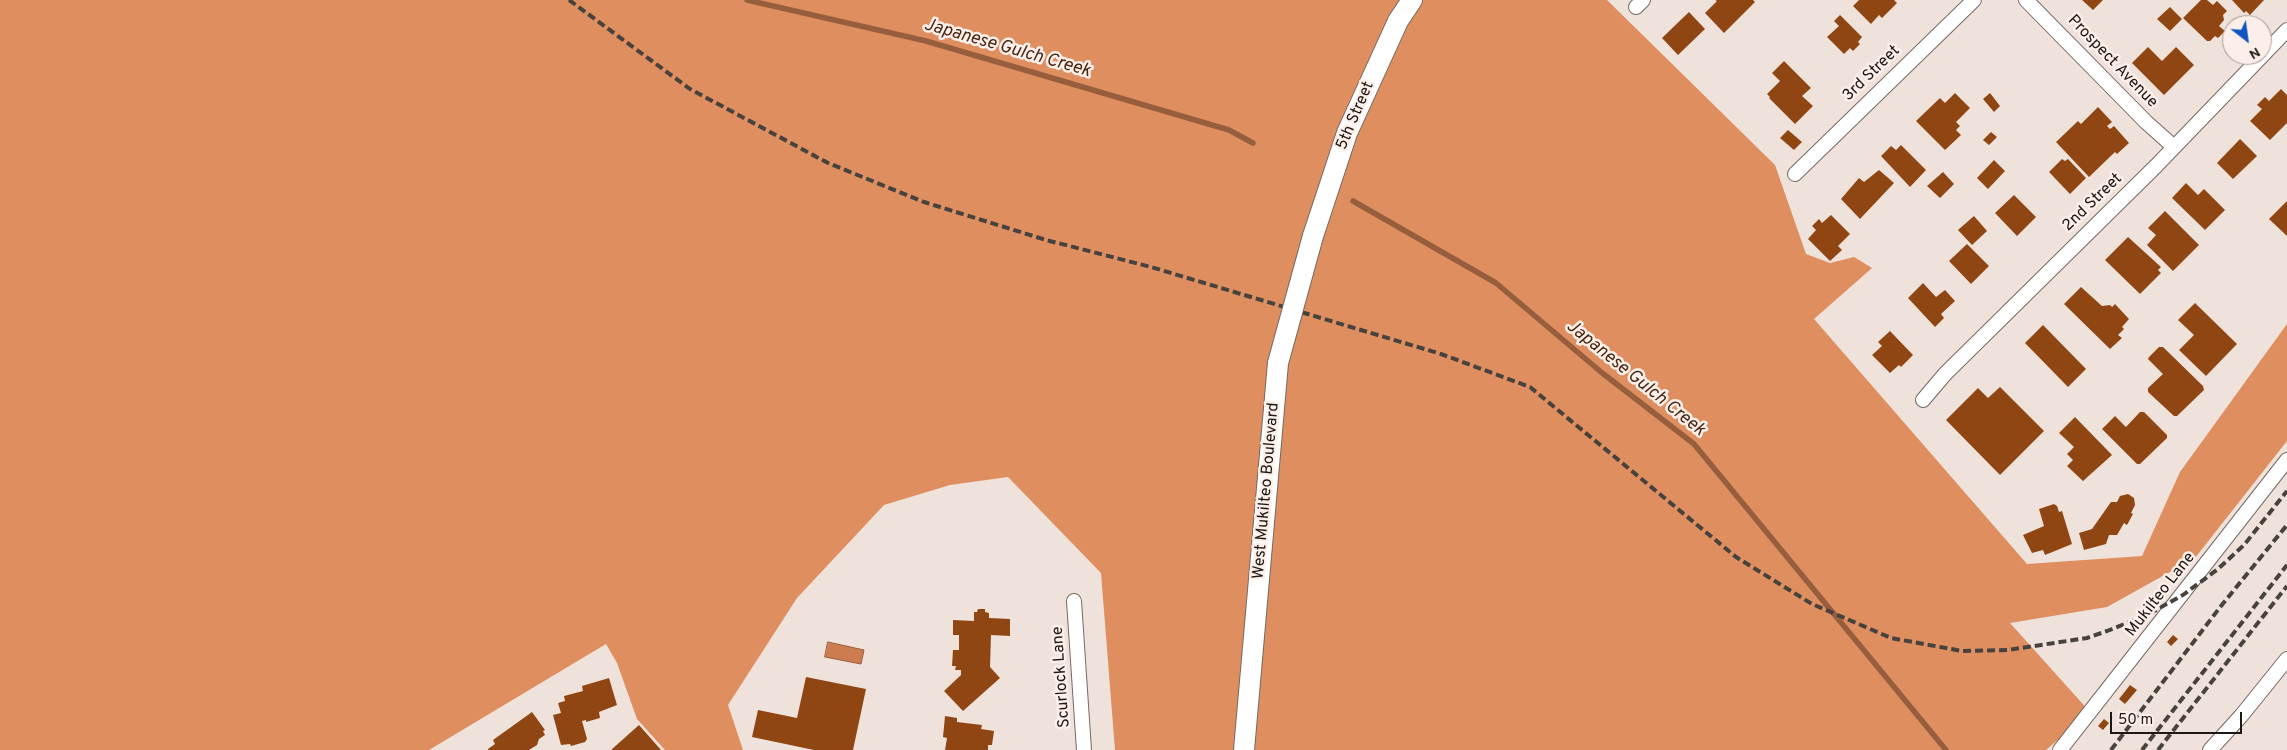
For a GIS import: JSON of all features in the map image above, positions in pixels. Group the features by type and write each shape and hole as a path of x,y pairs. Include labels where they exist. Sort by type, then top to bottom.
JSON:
{"main road":[{"name":"5th Street","path":"1313,236 1347,133 1398,21 1412,0"},
{"name":"West Mukilteo Boulevard","path":"1244,750 1278,363 1313,236"}],"street":[{"name":"3rd Street","path":"1795,174 1974,0"},
{"name":"Prospect Avenue","path":"2026,0 2174,148"},
{"name":"2nd Street","path":"1923,400 1944,374 2174,148 2287,30"},
{"name":"Mukilteo Lane","path":"2060,750 2287,460"},
{"name":"Scurlock Lane","path":"1074,601 1084,750"},
{"path":"2210,750 2241,716 2287,658"}],"shaded area":[{"path":"0,0 1607,0 1775,165 1806,254 1830,263 1854,257 1872,268 1814,319 2027,564 2142,556 2180,472 2287,324 2287,441 2195,558 2107,607 2010,623 2090,712 2046,750 1115,750 1101,573 1008,477 950,485 884,505 797,598 728,705 743,750 665,750 637,719 617,663 606,644 429,750 0,750"},
{"path":"828,642 864,650 861,664 825,657"}],"building":[{"path":"1715,0 1753,0 1755,2 1724,33 1705,13 1717,1"},
{"path":"1859,0 1894,0 1897,3 1882,18 1879,15 1871,24 1853,6"},
{"path":"2082,0 2103,0 2093,10"},
{"path":"2201,0 2207,0 2213,5 2217,1 2227,11 2222,15 2222,22 2219,26 2222,28 2222,34 2218,38 2215,36 2210,41 2207,41 2183,18"},
{"path":"2232,0 2264,0 2250,15 2246,11 2244,13"},
{"path":"2170,7 2182,19 2170,31 2157,19"},
{"path":"1689,12 1705,29 1678,55 1662,38"},
{"path":"1840,15 1862,37 1858,42 1860,44 1853,51 1850,48 1844,54 1827,37 1839,26 1834,21"},
{"path":"2148,47 2162,61 2176,47 2194,65 2164,95 2132,63"},
{"path":"1784,61 1811,88 1802,96 1813,106 1795,124 1767,94 1780,81 1772,73"},
{"path":"2281,89 2287,95 2287,123 2270,140 2250,121 2262,109 2257,105 2265,97 2269,101"},
{"path":"1955,93 1970,108 1956,122 1960,126 1956,130 1961,135 1945,150 1916,121 1940,98 1945,103"},
{"path":"1990,93 2000,106 1994,112 1983,99"},
{"path":"2098,107 2112,122 2107,126 2110,129 2114,126 2129,143 2117,154 2115,152 2089,177 2056,142 2078,121 2081,124"},
{"path":"1788,130 1802,142 1794,150 1780,138"},
{"path":"1991,132 1997,137 1989,145 1983,140"},
{"path":"2240,139 2257,156 2233,179 2217,163"},
{"path":"1901,145 1926,170 1910,187 1881,156 1891,146 1896,150"},
{"path":"2062,159 2065,161 2068,159 2086,178 2070,194 2049,172"},
{"path":"1994,160 2005,171 1988,189 1977,178"},
{"path":"1879,170 1894,183 1860,219 1841,199 1859,178 1864,182"},
{"path":"1943,172 1954,184 1940,198 1927,186"},
{"path":"2186,183 2198,195 2204,189 2225,210 2205,230 2172,198"},
{"path":"2014,195 2036,217 2017,236 1995,213"},
{"path":"2287,201 2287,236 2269,219"},
{"path":"2165,211 2199,245 2173,271 2147,245 2156,235 2148,228"},
{"path":"1831,215 1850,234 1838,246 1842,250 1830,261 1808,239 1816,230 1812,226 1819,219 1822,223"},
{"path":"1974,216 1987,231 1972,245 1958,230"},
{"path":"2128,237 2161,267 2158,270 2161,273 2140,294 2105,260"},
{"path":"1967,244 1989,266 1971,284 1949,261"},
{"path":"1923,283 1936,297 1945,290 1955,301 1941,314 1944,318 1935,327 1908,298"},
{"path":"2081,287 2102,306 2110,305 2112,307 2115,304 2129,319 2122,327 2124,329 2118,335 2122,338 2110,349 2064,304"},
{"path":"2195,303 2237,344 2206,376 2179,350 2194,335 2178,320"},
{"path":"2043,325 2086,369 2068,387 2025,343"},
{"path":"1890,331 1913,355 1901,367 1899,365 1890,373 1872,355 1882,346 1878,342"},
{"path":"2159,347 2163,347 2203,386 2204,390 2177,416 2174,416 2148,392 2148,388 2163,374 2148,359"},
{"path":"2000,387 2044,431 2000,475 1946,420 1978,388 1988,398"},
{"path":"2140,412 2144,412 2167,435 2167,438 2140,464 2137,464 2102,429 2115,416 2126,427"},
{"path":"2075,417 2112,455 2083,481 2067,466 2073,460 2067,454 2074,447 2059,433"},
{"path":"2128,494 2134,498 2135,505 2127,525 2124,523 2117,535 2109,535 2106,544 2084,550 2079,533 2092,529 2111,502 2117,502 2120,496"},
{"path":"2054,504 2059,512 2062,511 2072,544 2045,555 2043,550 2032,553 2023,535 2044,526 2039,509"},
{"path":"978,609 985,609 985,612 989,613 989,618 1010,619 1010,636 991,635 990,667 1000,678 963,711 944,691 961,675 961,670 955,670 956,666 952,666 953,650 959,650 959,635 953,635 953,620 974,621 974,612 977,612"},
{"path":"2173,635 2178,639 2171,646 2167,642"},
{"path":"806,677 866,689 853,750 814,750 752,737 758,710 797,718"},
{"path":"609,678 617,705 599,712 600,718 586,722 586,720 582,721 587,739 585,742 571,746 570,744 561,745 553,715 561,713 558,703 565,701 564,696 583,691 582,686"},
{"path":"2130,685 2137,690 2125,704 2119,699"},
{"path":"532,712 545,730 543,731 545,735 539,739 537,745 529,750 488,750 495,744 493,740"},
{"path":"945,716 957,718 957,722 982,725 981,729 994,731 992,745 988,745 988,750 945,750 947,738 943,737"},
{"path":"2104,719 2109,723 2103,730 2098,726"},
{"path":"639,725 661,750 611,750"}],"waterway":[{"name":"Japanese Gulch Creek","path":"747,0 926,41 1229,130 1253,143"},
{"name":"Japanese Gulch Creek","path":"1353,201 1496,283 1601,372 1694,444 1946,750"}],"railway":[{"path":"569,0 690,89 828,163 924,202 1046,240 1151,267 1441,354 1530,387 1736,557 1812,604 1891,638 1962,651 2008,650 2087,638 2107,631 2145,616 2183,595 2218,569 2244,545 2287,491"},
{"path":"2111,750 2221,606 2287,525"},
{"path":"2142,750 2287,565"},
{"path":"2158,750 2287,586"}]}
